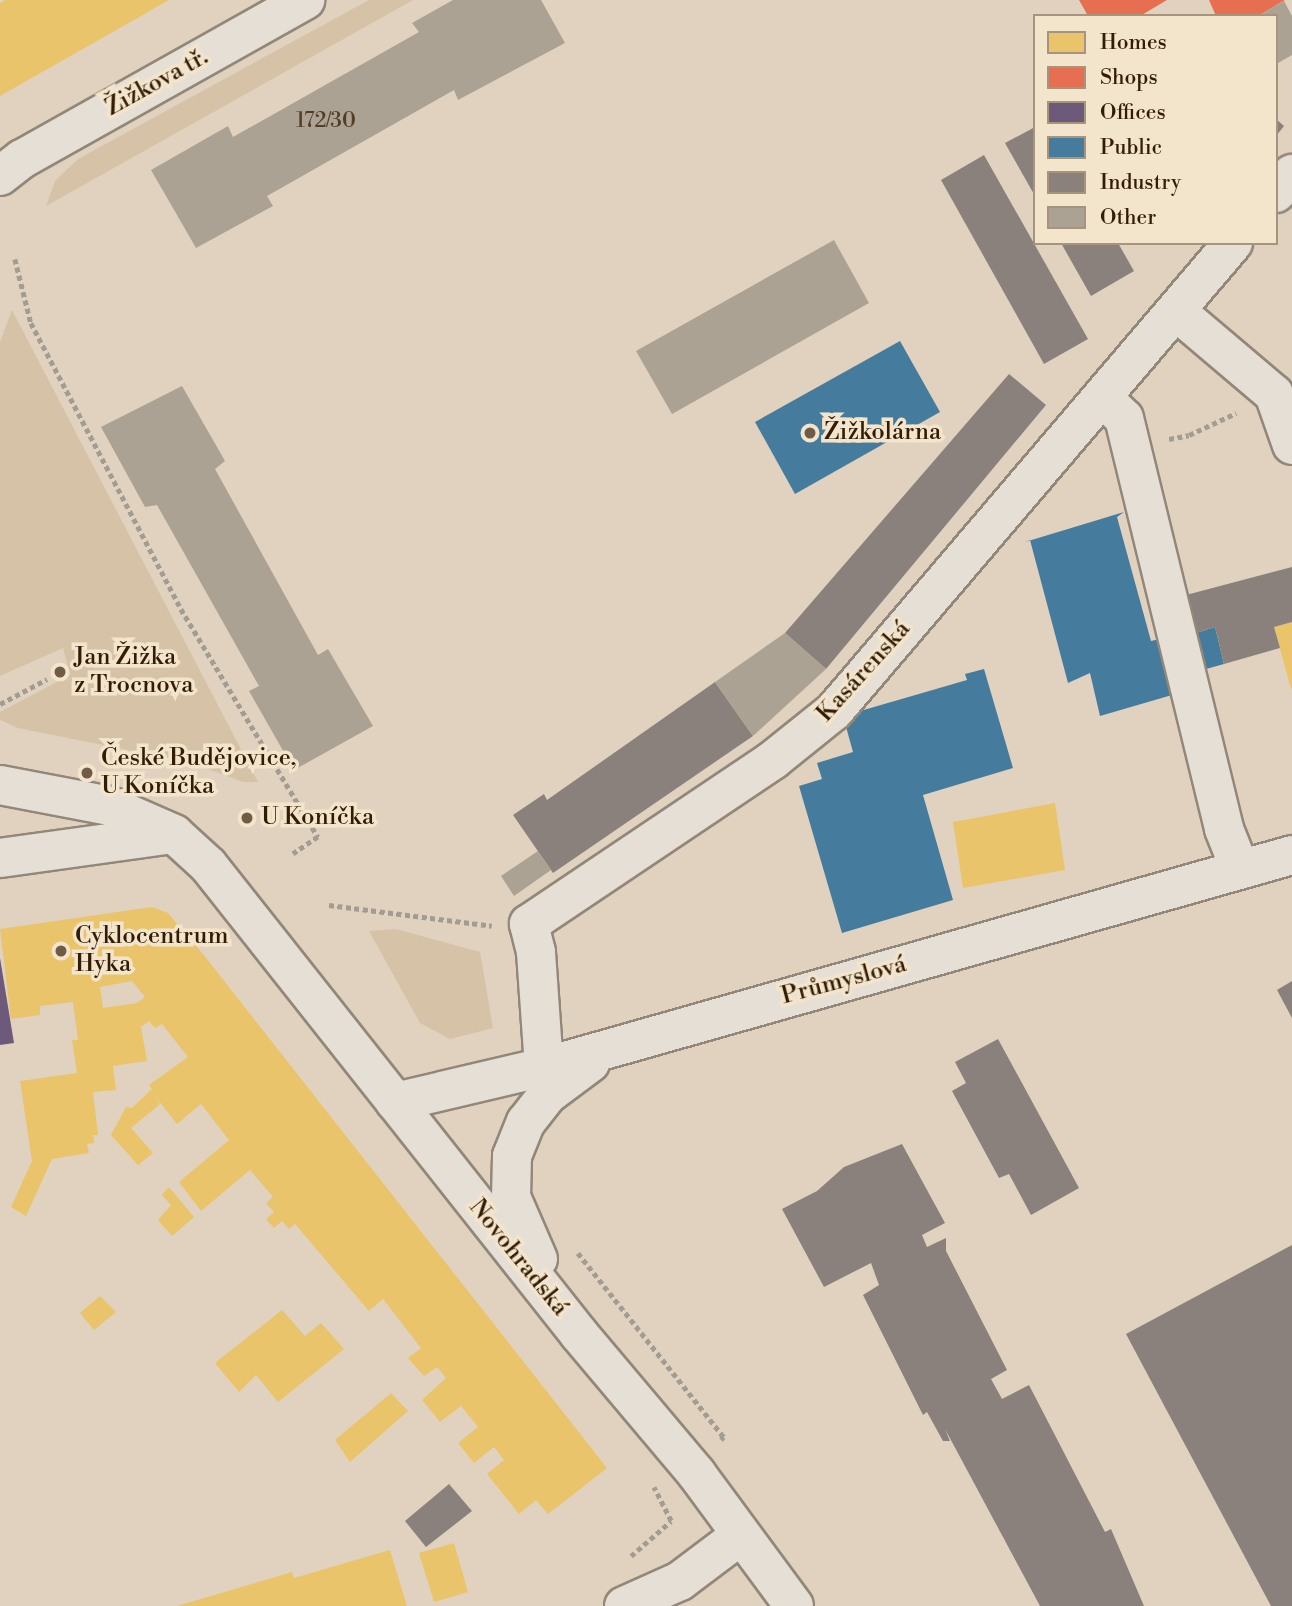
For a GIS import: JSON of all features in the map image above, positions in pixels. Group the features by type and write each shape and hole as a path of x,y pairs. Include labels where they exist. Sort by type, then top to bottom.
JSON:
{"street":[{"name":"Žižkova tř.","path":"4,183 22,159 305,0"},
{"path":"1278,191 1292,174"},
{"name":"Kasárenská","path":"544,1067 536,952 529,923 773,760 834,710 1231,245"},
{"path":"1175,311 1274,394 1292,445"},
{"path":"1102,397 1124,418 1224,829 1240,869"},
{"path":"0,785 110,806 174,834"},
{"path":"0,858 174,834"},
{"name":"Novohradská","path":"174,834 245,908 579,1334 696,1474 794,1606"},
{"name":"Průmyslová","path":"395,1102 544,1067 1292,855"},
{"path":"579,1334 565,1301 531,1248 511,1197 512,1156 526,1122 547,1095 577,1070 627,1042"},
{"path":"624,1606 680,1581 741,1535"}],"path":[{"path":"15,259 31,323 49,359 181,609 317,837 293,854"},
{"path":"1131,446 1189,435 1274,394"},
{"path":"0,704 47,679"},
{"path":"329,905 496,926"},
{"path":"574,1247 724,1437"},
{"path":"623,1564 671,1521 653,1490"}],"shaded area":[{"path":"369,0 413,0 46,206 55,181 78,159"},
{"path":"12,310 258,782 243,782 192,763 18,728 0,720 0,712 70,675 63,648 0,676 0,342"},
{"path":"396,929 480,952 493,1028 450,1039 420,1023 369,931"}],"building: Homes":[{"path":"5,0 169,0 0,96 0,3"},
{"path":"1292,622 1292,688 1291,689 1274,627"},
{"path":"1055,803 1065,870 963,888 953,822"},
{"path":"152,907 168,913 607,1468 548,1514 536,1500 519,1514 487,1474 504,1460 494,1447 474,1463 458,1443 478,1427 461,1406 440,1422 422,1400 446,1378 437,1367 424,1376 408,1358 421,1348 383,1299 369,1311 295,1224 289,1229 282,1221 274,1228 266,1219 274,1212 266,1203 273,1197 250,1170 201,1211 179,1182 229,1140 201,1104 177,1124 155,1096 160,1104 131,1128 153,1153 138,1165 111,1135 126,1107 132,1108 152,1089 149,1085 188,1057 162,1024 155,1028 149,1021 141,1027 147,1061 113,1066 116,1090 93,1092 98,1135 93,1135 94,1143 87,1144 89,1153 52,1159 26,1216 11,1207 32,1161 20,1081 77,1073 72,1040 78,1040 73,1002 40,1006 40,1015 11,1019 0,929","holes":["132,981 145,997 137,1003 103,1008 100,987"]},
{"path":"169,1187 194,1217 172,1236 158,1220 171,1205 162,1195"},
{"path":"100,1296 116,1312 94,1330 80,1313"},
{"path":"282,1310 305,1336 321,1323 344,1349 278,1402 256,1375 239,1392 215,1363"},
{"path":"391,1393 408,1411 350,1462 335,1440"},
{"path":"454,1543 468,1592 434,1602 419,1553"},
{"path":"390,1550 407,1606 177,1606 292,1572 294,1578"}],"building: Shops":[{"path":"1079,0 1167,0 1143,14 1087,14"},
{"path":"1209,0 1285,0 1261,14 1215,14"}],"building: Offices":[{"path":"0,958 14,1043 0,1045"}],"building: Public":[{"path":"900,341 940,412 795,494 755,422"},
{"path":"1124,512 1117,517 1151,641 1160,639 1172,695 1100,716 1090,673 1068,683 1030,540"},
{"path":"1215,627 1224,664 1206,669 1196,633"},
{"path":"984,669 1013,768 923,795 953,900 842,933 799,786 822,779 817,763 853,752 843,716 967,680 965,674"}],"building: Industry":[{"path":"1278,121 1284,126 1278,134"},
{"path":"1033,128 1033,192 1005,143"},
{"path":"984,155 1088,339 1044,364 941,180"},
{"path":"1062,245 1119,245 1134,271 1091,296"},
{"path":"1009,374 1046,405 826,669 785,633"},
{"path":"1292,567 1292,622 1274,627 1280,648 1224,664 1215,627 1196,633 1186,595"},
{"path":"715,682 753,736 553,873 513,815 544,794 547,800"},
{"path":"1292,981 1292,1018 1277,990"},
{"path":"998,1039 1079,1188 1031,1215 1009,1174 999,1178 952,1091 966,1083 955,1062"},
{"path":"902,1144 945,1223 922,1235 927,1247 946,1238 946,1251 1007,1370 991,1379 1002,1399 1029,1385 1105,1532 1111,1529 1144,1606 1040,1606 945,1429 950,1441 943,1441 927,1412 923,1415 863,1295 879,1285 871,1263 824,1287 782,1209 817,1191 844,1167"},
{"path":"1292,1245 1292,1606 1271,1606 1126,1334"},
{"path":"449,1484 472,1511 426,1547 405,1521"}],"building: Other":[{"path":"453,0 541,0 565,43 458,100 454,90 267,196 273,206 196,248 151,170 228,126 233,137 419,32 412,23"},
{"path":"1284,1 1292,16 1292,55 1278,63 1278,14 1261,14"},
{"path":"834,240 869,303 672,414 636,351"},
{"path":"182,386 225,461 215,469 318,655 328,649 373,726 294,770 249,691 259,686 157,505 145,507 101,427"},
{"path":"785,633 826,669 753,736 715,682"},
{"path":"538,851 551,870 514,896 501,876"}],"place":[{"name":"Žižkolárna","path":"810,433"},
{"name":"Jan Žižka z Trocnova","path":"60,672"},
{"name":"České Budějovice, U Koníčka","path":"87,773"},
{"name":"U Koníčka","path":"247,818"},
{"name":"Cyklocentrum Hyka","path":"61,951"}]}
